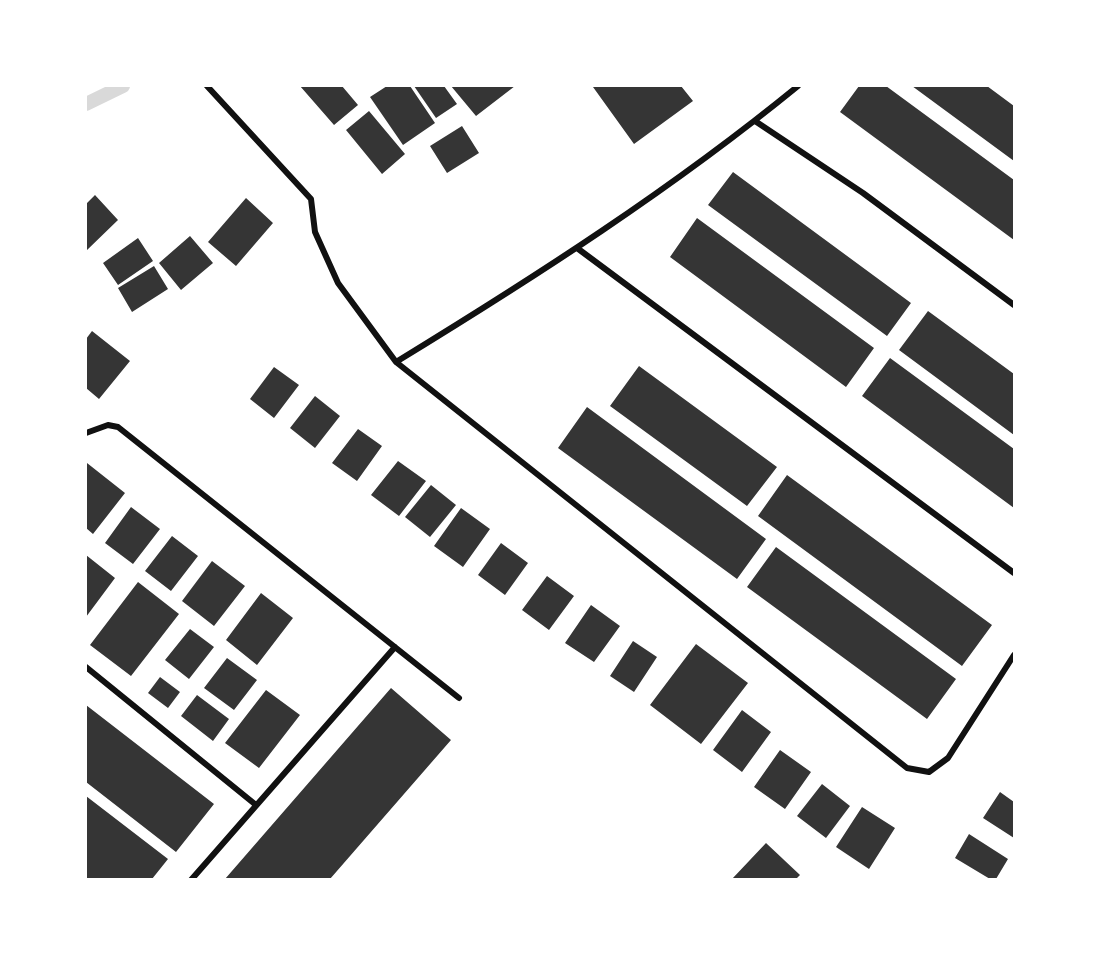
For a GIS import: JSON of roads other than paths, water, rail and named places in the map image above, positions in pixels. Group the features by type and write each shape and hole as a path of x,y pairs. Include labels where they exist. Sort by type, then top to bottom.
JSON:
{"street":[{"path":"207,86 311,199 315,232 338,283 396,362 907,768 929,772 948,758 1014,655"},
{"path":"396,362 636,210 798,86"},
{"path":"755,121 862,193 1014,305"},
{"path":"577,248 1014,573"},
{"path":"86,433 108,425 118,427 459,698"},
{"path":"190,879 394,647"},
{"path":"86,667 256,805"}],"waterway":[{"path":"86,104 123,86"}]}
